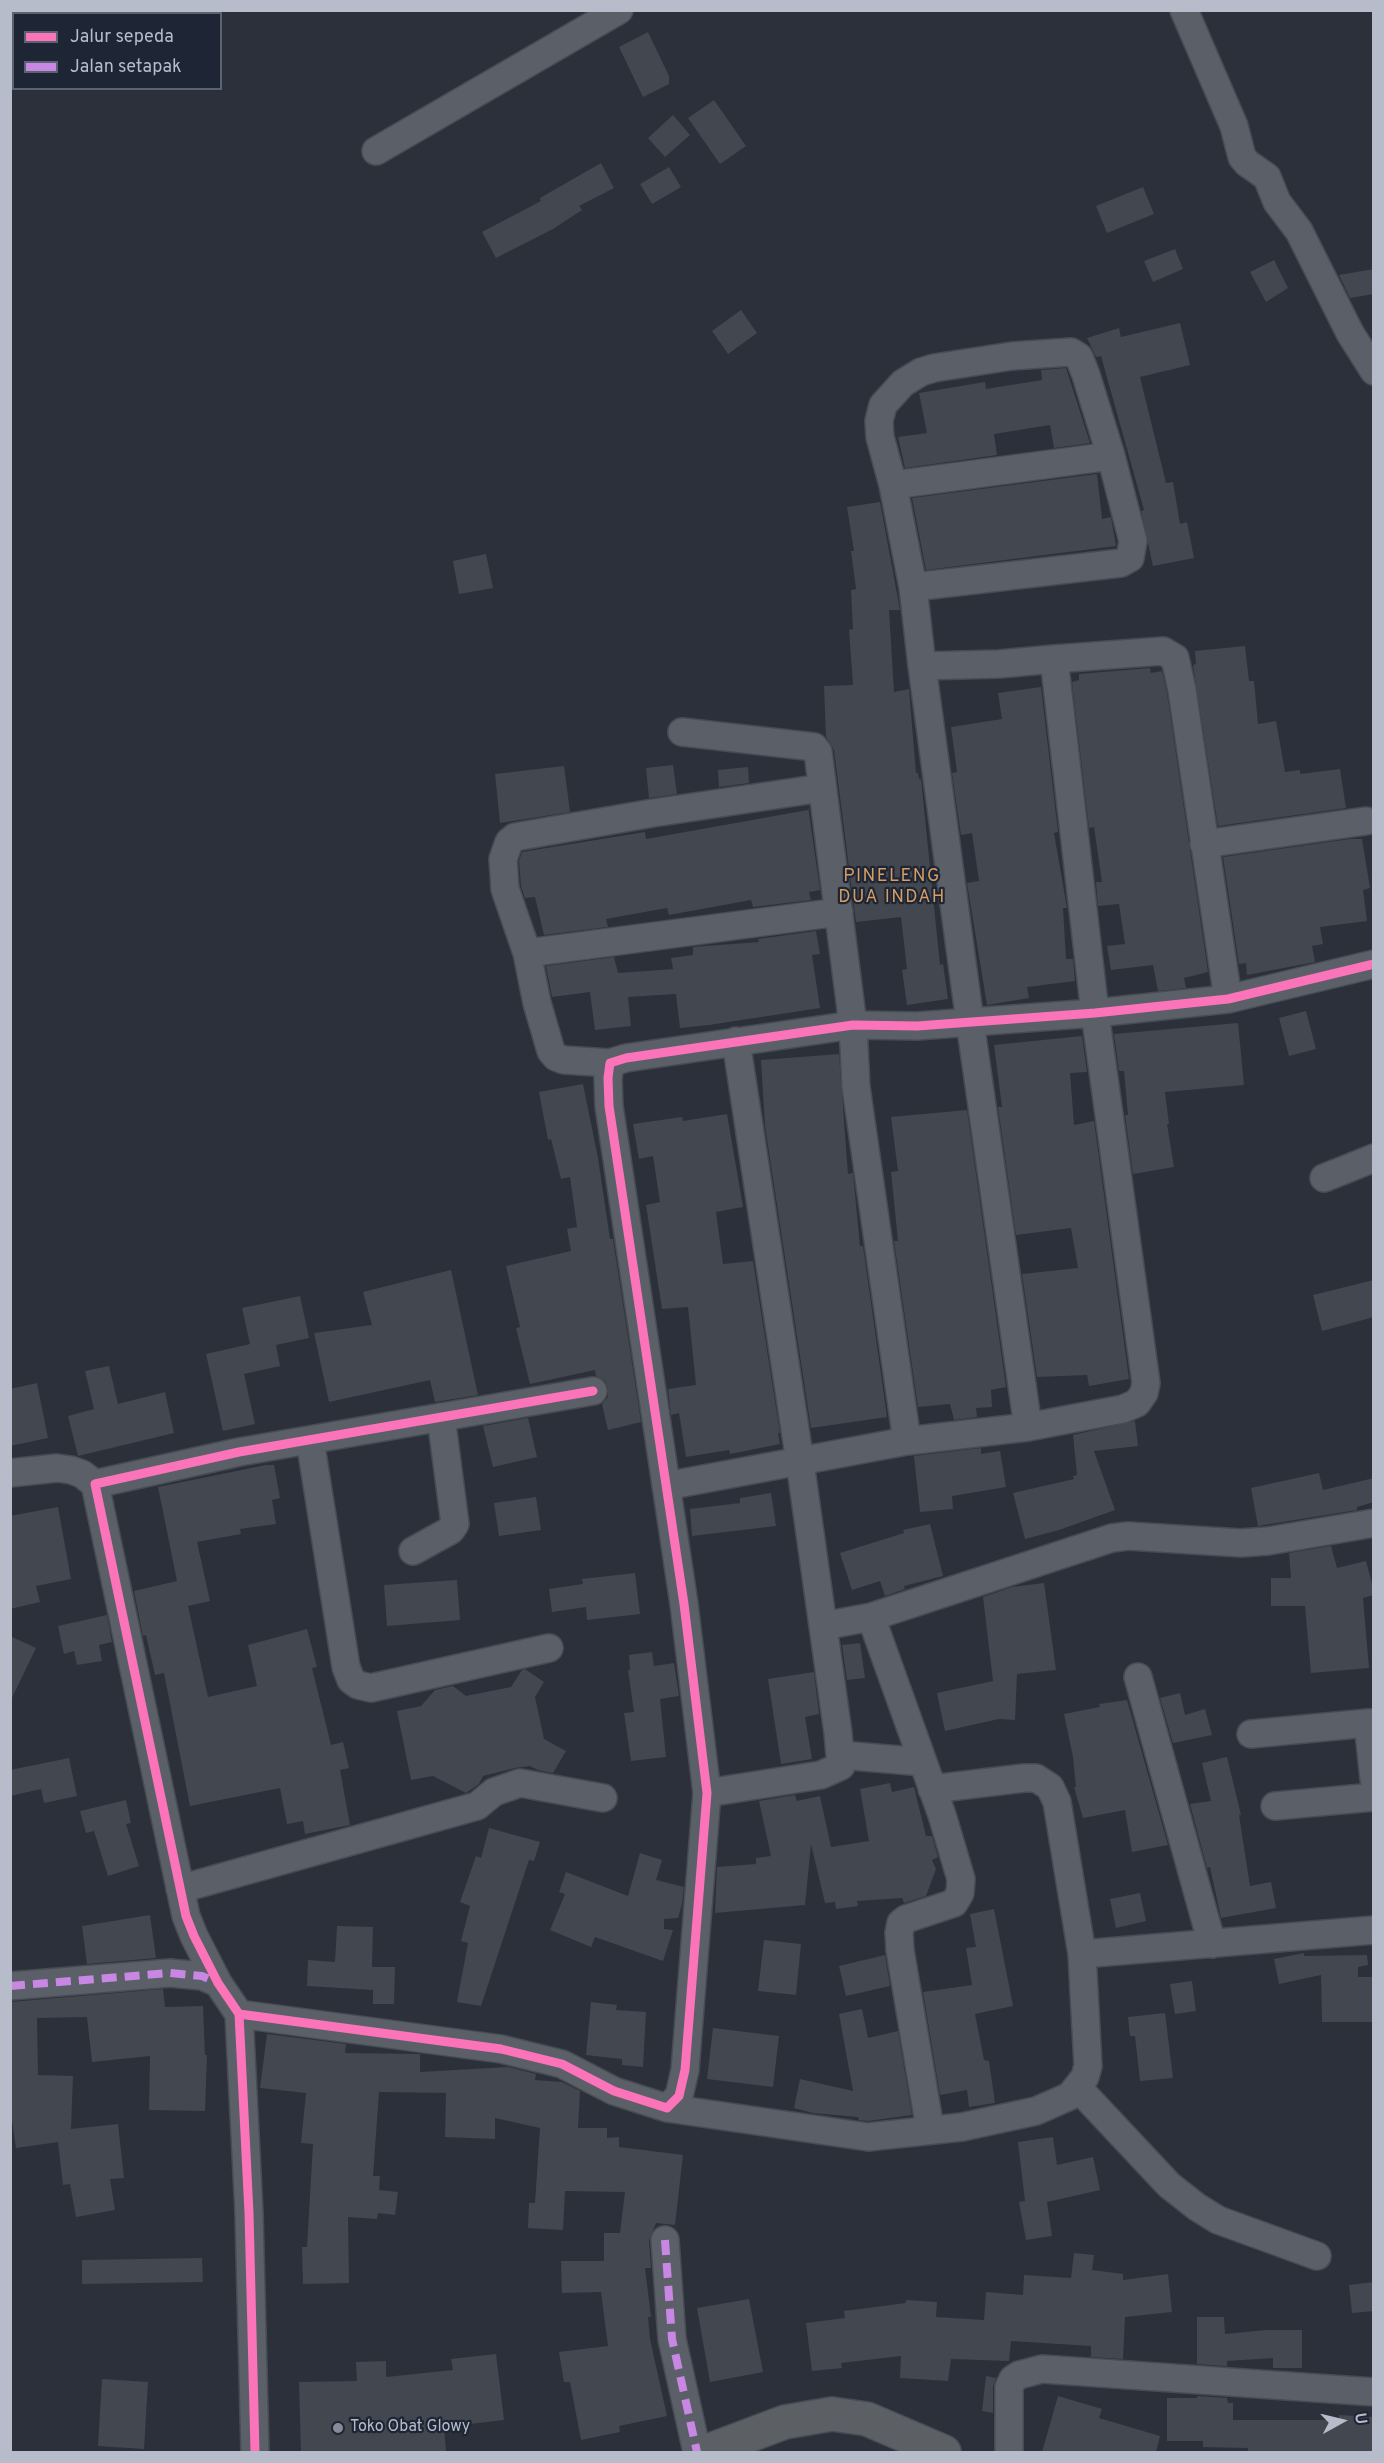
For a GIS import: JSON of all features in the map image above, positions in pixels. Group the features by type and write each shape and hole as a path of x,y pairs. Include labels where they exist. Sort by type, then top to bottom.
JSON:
{"highway":[{"path":"705,2452 785,2422 832,2414 867,2420 944,2452"}],"street":[{"path":"376,151 619,10"},
{"path":"1184,10 1234,126 1242,157 1267,177 1277,202 1299,231 1350,333 1374,371"},
{"path":"913,587 1121,563 1130,558 1133,541 1111,456 1079,357 1071,352 1012,356 921,372 890,394 883,405 879,421 880,437 893,484 913,587 969,1022 1028,1427"},
{"path":"893,484 1111,456"},
{"path":"922,666 999,664 1163,651 1174,658 1179,674 1228,999"},
{"path":"666,1486 907,1442 1028,1427 1127,1408 1137,1403 1144,1393 1146,1383 1095,1013 1054,659"},
{"path":"682,732 814,747 820,760 853,1025 856,1087 907,1442"},
{"path":"822,788 653,813 515,837 506,849 503,870 511,909 527,953 537,1003 551,1051 556,1057 564,1060 610,1063 627,1058 853,1025 917,1026 1095,1013 1228,999 1374,964"},
{"path":"1204,843 1366,821"},
{"path":"527,953 839,912"},
{"path":"707,1793 821,1775 841,1766 800,1462 736,1041"},
{"path":"610,1063 609,1106 684,1604 707,1793 685,2070 679,2096 667,2108"},
{"path":"1324,1178 1374,1158"},
{"path":"95,1484 239,1452 593,1391"},
{"path":"413,1551 451,1530 455,1524 441,1416"},
{"path":"310,1440 346,1667 351,1680 358,1685 371,1688 549,1648"},
{"path":"10,1473 57,1468 82,1474 95,1484 186,1916 218,1983 239,2014 249,2213 255,2452"},
{"path":"823,1626 871,1617 1112,1538 1128,1536 1241,1543 1268,1542 1374,1524"},
{"path":"871,1617 923,1762 959,1872 958,1899 949,1906 906,1919 901,1923 899,1933 930,2129"},
{"path":"1138,1677 1212,1944"},
{"path":"1251,1734 1371,1723 1374,1779"},
{"path":"841,1755 923,1762"},
{"path":"239,2014 501,2049 562,2064 614,2091 667,2108 868,2137 962,2127 1036,2111 1058,2103 1078,2088 1088,2066 1082,1954 1057,1802 1050,1787 1036,1778 932,1789"},
{"path":"180,1889 477,1806 494,1792 520,1783 603,1798"},
{"path":"1275,1806 1374,1797"},
{"path":"1082,1954 1374,1930"},
{"path":"10,1986 170,1973 202,1976 218,1983"},
{"path":"1078,2088 1169,2185 1197,2207 1218,2220 1317,2256"},
{"path":"665,2240 672,2339 697,2452"},
{"path":"1009,2452 1009,2387 1013,2379 1019,2375 1041,2368 1374,2392"}],"building":[{"path":"648,32 669,76 669,84 643,97 619,47"},
{"path":"714,100 746,146 720,164 688,118"},
{"path":"673,115 690,135 665,157 648,138"},
{"path":"601,163 614,188 579,206 582,210 553,229 496,258 482,232 541,201 540,198"},
{"path":"669,167 681,187 652,204 640,184"},
{"path":"1143,187 1154,214 1107,233 1096,206"},
{"path":"1175,249 1183,269 1153,282 1144,261"},
{"path":"1274,260 1288,288 1266,302 1250,272"},
{"path":"1374,269 1374,294 1350,298 1339,275"},
{"path":"741,310 757,333 728,354 712,331"},
{"path":"1180,323 1190,365 1140,377 1166,483 1173,482 1180,524 1187,522 1194,558 1153,566 1141,511 1144,510 1101,356 1096,357 1087,338 1119,328 1121,337"},
{"path":"1066,368 1090,443 1054,448 1050,425 994,434 997,455 905,468 898,437 927,433 919,393 985,382 986,389 1042,380 1041,370"},
{"path":"1097,474 1102,519 1111,517 1116,546 926,570 912,498"},
{"path":"880,502 900,610 889,610 894,692 909,689 916,773 921,779 940,965 943,964 948,999 907,1005 902,970 907,969 901,917 856,922 834,750 826,737 824,686 853,685 849,630 853,629 851,590 856,589 851,551 854,551 847,507"},
{"path":"486,554 493,588 459,594 453,561"},
{"path":"1245,646 1249,681 1254,681 1258,724 1276,721 1285,772 1300,770 1300,774 1340,769 1346,808 1218,826 1193,665 1196,664 1195,651"},
{"path":"1150,668 1151,673 1162,671 1167,693 1208,972 1184,978 1186,988 1158,991 1153,965 1111,970 1107,946 1125,944 1119,904 1098,906 1096,882 1102,882 1094,827 1089,828 1072,682 1079,680 1079,674"},
{"path":"1041,687 1058,832 1054,833 1067,908 1063,908 1066,959 1073,959 1075,981 1027,987 1029,998 987,1005 967,883 979,881 972,833 961,835 952,773 957,772 951,727 1002,719 998,693"},
{"path":"673,765 677,794 649,798 646,768"},
{"path":"564,766 570,812 500,823 495,774"},
{"path":"748,767 749,783 719,787 718,770"},
{"path":"808,806 820,890 809,892 811,900 753,907 751,900 669,915 667,908 606,919 608,927 544,935 535,897 525,898 521,886 519,861 522,852 645,832 646,839 808,810"},
{"path":"1362,839 1370,888 1363,890 1367,921 1320,927 1323,944 1312,946 1315,962 1247,975 1246,963 1239,964 1223,857"},
{"path":"816,931 820,954 812,955 820,1008 709,1025 680,1028 676,994 628,997 631,1026 595,1030 590,992 552,997 546,966 614,957 618,973 673,969 671,958 693,955 693,947 759,942 758,939"},
{"path":"1306,1011 1316,1049 1289,1056 1279,1018"},
{"path":"1238,1023 1244,1085 1165,1092 1169,1124 1167,1124 1174,1167 1133,1174 1125,1115 1128,1115 1124,1071 1119,1071 1114,1034"},
{"path":"1082,1036 1087,1072 1070,1073 1074,1125 1094,1121 1129,1379 1089,1386 1087,1375 1037,1377 1022,1274 1078,1268 1071,1228 1016,1235 998,1107 1002,1107 994,1045"},
{"path":"839,1054 848,1174 853,1173 860,1246 863,1246 887,1417 811,1428 765,1126 761,1060"},
{"path":"583,1084 598,1158 610,1239 613,1239 641,1422 608,1430 602,1404 608,1397 608,1388 605,1381 596,1376 595,1370 530,1384 516,1328 520,1327 506,1266 571,1251 567,1229 577,1227 570,1177 561,1179 551,1139 548,1140 539,1092"},
{"path":"967,1110 1006,1387 991,1390 992,1407 976,1408 977,1417 954,1420 950,1404 918,1407 894,1241 898,1241 891,1172 898,1171 891,1117"},
{"path":"727,1114 743,1207 716,1212 723,1264 753,1261 780,1444 730,1454 729,1450 686,1457 679,1413 671,1415 668,1389 696,1385 688,1307 662,1309 646,1205 660,1202 653,1156 639,1159 633,1124 682,1117 683,1121"},
{"path":"451,1270 478,1395 435,1402 430,1380 329,1402 314,1333 372,1325 363,1292"},
{"path":"1374,1280 1374,1317 1322,1331 1313,1295"},
{"path":"300,1296 309,1338 276,1345 280,1366 244,1374 255,1424 223,1431 206,1354 250,1344 242,1308"},
{"path":"109,1366 118,1404 165,1392 174,1433 78,1456 68,1416 94,1409 85,1371"},
{"path":"37,1383 48,1438 10,1446 10,1389"},
{"path":"528,1418 537,1457 493,1467 483,1426"},
{"path":"1135,1421 1138,1446 1094,1451 1115,1510 1059,1530 1025,1539 1013,1493 1074,1479 1073,1476 1077,1475 1073,1435"},
{"path":"981,1448 981,1454 1000,1451 1006,1487 952,1496 953,1509 920,1512 914,1456"},
{"path":"274,1465 280,1498 272,1500 276,1524 240,1529 241,1534 197,1542 210,1601 188,1606 208,1697 257,1686 248,1645 307,1629 317,1667 312,1668 331,1745 343,1742 349,1768 340,1770 350,1825 305,1834 303,1821 287,1824 280,1788 190,1806 164,1673 155,1675 146,1635 143,1636 134,1591 177,1581 158,1487"},
{"path":"1319,1473 1323,1490 1374,1478 1374,1502 1357,1507 1357,1510 1258,1526 1251,1488"},
{"path":"771,1493 776,1526 692,1536 690,1509 740,1503 740,1498"},
{"path":"536,1497 541,1530 499,1536 494,1503"},
{"path":"58,1507 71,1579 36,1586 40,1602 10,1609 10,1516"},
{"path":"930,1524 943,1576 904,1586 905,1589 885,1596 880,1581 852,1590 840,1553 904,1533 903,1530"},
{"path":"1331,1546 1337,1568 1366,1561 1374,1591 1374,1595 1363,1598 1369,1668 1311,1673 1305,1606 1271,1606 1271,1578 1291,1578 1289,1553"},
{"path":"635,1573 640,1614 587,1620 586,1607 552,1612 549,1589 583,1584 582,1579"},
{"path":"457,1580 460,1620 387,1626 384,1585"},
{"path":"1044,1583 1056,1670 1017,1674 1015,1720 999,1719 945,1731 937,1693 993,1681 983,1597 1012,1587"},
{"path":"107,1615 112,1642 99,1645 102,1661 77,1665 74,1651 64,1654 58,1626"},
{"path":"10,1636 36,1648 10,1702"},
{"path":"860,1643 865,1678 847,1680 842,1645"},
{"path":"652,1652 654,1666 674,1663 679,1696 660,1699 666,1757 631,1761 624,1713 634,1712 628,1670 630,1670 629,1655"},
{"path":"525,1669 544,1682 535,1697 544,1739 566,1751 553,1773 530,1766 515,1768 483,1776 479,1784 466,1793 433,1776 411,1780 397,1711 421,1706 435,1690 453,1686 466,1696 511,1687"},
{"path":"814,1672 819,1714 805,1717 812,1759 781,1764 768,1679"},
{"path":"1180,1693 1185,1715 1205,1709 1212,1735 1173,1743 1160,1698"},
{"path":"1127,1700 1168,1845 1132,1852 1125,1810 1083,1818 1074,1787 1076,1787 1073,1757 1064,1714 1100,1707 1099,1704"},
{"path":"1227,1757 1241,1815 1239,1815 1250,1886 1271,1882 1276,1908 1221,1918 1210,1867 1207,1868 1190,1804 1211,1801 1202,1763"},
{"path":"69,1758 77,1796 44,1803 41,1789 10,1796 10,1770"},
{"path":"890,1783 892,1792 914,1787 926,1836 932,1836 938,1857 932,1860 936,1869 926,1896 904,1903 902,1898 857,1901 858,1906 836,1909 835,1902 825,1903 811,1844 805,1905 715,1913 717,1867 756,1864 756,1858 771,1856 759,1801 795,1795 797,1801 820,1796 831,1847 869,1841 860,1789"},
{"path":"126,1800 131,1823 126,1824 139,1866 108,1876 94,1831 86,1833 80,1811"},
{"path":"489,1828 540,1842 534,1861 529,1860 481,2006 457,2002 468,1943 461,1941 470,1906 460,1902 476,1856 481,1858"},
{"path":"640,1853 662,1860 656,1880 684,1887 678,1918 664,1919 664,1929 673,1930 663,1961 595,1937 591,1947 550,1930 565,1894 559,1892 566,1872 628,1896"},
{"path":"1140,1893 1146,1921 1116,1928 1110,1899"},
{"path":"994,1909 1013,2006 975,2014 984,2060 989,2061 995,2103 969,2107 967,2090 940,2095 923,1992 972,1985 966,1948 976,1947 970,1914"},
{"path":"150,1915 156,1958 87,1964 82,1926"},
{"path":"337,1926 373,1927 372,1967 395,1967 394,2004 373,2004 373,1990 307,1986 308,1960 335,1962"},
{"path":"764,1940 801,1944 796,1995 758,1991"},
{"path":"1304,1953 1304,1956 1367,1955 1368,1965 1358,1967 1358,1977 1374,1977 1374,2022 1322,2022 1321,1975 1279,1984 1274,1959"},
{"path":"885,1955 890,1986 846,1996 839,1966"},
{"path":"1192,1981 1196,2011 1175,2014 1170,1984"},
{"path":"163,1989 165,2007 203,2006 205,2055 207,2055 205,2111 149,2110 150,2056 92,2062 87,2017 37,2018 38,2075 73,2076 71,2129 118,2124 124,2178 110,2179 115,2210 76,2217 70,2184 63,2185 58,2142 16,2148 10,2107 10,2002"},
{"path":"591,2002 617,2005 616,2010 646,2012 643,2067 622,2065 622,2059 586,2055"},
{"path":"862,2009 868,2038 898,2031 912,2115 868,2121 859,2120 858,2117 813,2113 794,2108 800,2079 853,2091 839,2014"},
{"path":"1165,2013 1173,2078 1140,2081 1135,2036 1130,2036 1128,2017"},
{"path":"713,2028 779,2036 773,2087 707,2079"},
{"path":"267,2034 346,2044 345,2053 420,2054 420,2072 508,2067 536,2074 535,2080 562,2082 580,2091 578,2128 607,2128 607,2138 619,2137 619,2147 683,2155 675,2225 656,2223 649,2241 651,2268 645,2268 651,2317 648,2317 650,2339 667,2416 619,2426 620,2432 581,2440 570,2382 564,2382 559,2352 608,2346 601,2292 562,2293 561,2261 604,2261 604,2233 620,2233 625,2192 565,2191 563,2230 528,2228 529,2203 535,2203 540,2128 495,2118 495,2139 445,2137 446,2093 379,2092 373,2176 380,2176 379,2190 398,2192 395,2215 378,2213 377,2219 348,2217 349,2283 303,2284 302,2247 307,2247 313,2144 301,2143 306,2093 260,2088"},
{"path":"1053,2137 1057,2165 1093,2157 1100,2190 1047,2202 1052,2236 1026,2240 1019,2202 1025,2201 1018,2142"},
{"path":"1074,2253 1094,2255 1092,2270 1123,2274 1123,2280 1168,2274 1172,2312 1125,2317 1123,2359 1091,2357 1091,2346 1011,2341 1009,2361 951,2359 948,2381 900,2378 901,2356 841,2363 842,2368 812,2371 806,2323 845,2318 844,2311 906,2303 906,2300 937,2302 936,2317 984,2320 986,2292 1023,2295 1024,2275 1071,2278"},
{"path":"202,2258 203,2282 82,2284 82,2260"},
{"path":"1374,2282 1374,2311 1352,2313 1349,2285"},
{"path":"749,2299 763,2372 710,2382 697,2308"},
{"path":"1197,2317 1224,2317 1225,2334 1267,2330 1302,2330 1302,2368 1273,2368 1273,2358 1227,2361 1227,2366 1197,2364"},
{"path":"496,2354 504,2420 444,2427 446,2452 301,2452 299,2382 357,2381 356,2362 386,2361 386,2377 453,2370 451,2359"},
{"path":"986,2376 996,2378 993,2387 993,2413 982,2411"},
{"path":"102,2379 148,2382 144,2449 98,2446"},
{"path":"1058,2396 1102,2409 1099,2418 1160,2436 1156,2452 1042,2452"},
{"path":"1197,2396 1227,2398 1228,2403 1233,2403 1233,2420 1339,2420 1339,2415 1374,2417 1374,2452 1248,2452 1248,2448 1203,2447 1203,2441 1167,2441 1167,2398 1197,2398"}],"marked path":[{"path":"10,1986 170,1973 202,1976 216,1982"},
{"path":"665,2240 672,2339 697,2452"}],"cycle path":[{"path":"239,2014 501,2049 562,2064 614,2091 667,2108 679,2096 685,2070 707,1793 684,1604 609,1106 610,1063 626,1058 853,1025 917,1026 1095,1013 1228,999 1374,964"},
{"path":"255,2452 249,2213 239,2014 218,1983 186,1916 95,1484 239,1452 593,1391"}],"place":[{"name":"Toko Obat Glowy","path":"338,2428"}],"district":[{"name":"PINELENG DUA INDAH","path":"892,887"}]}
